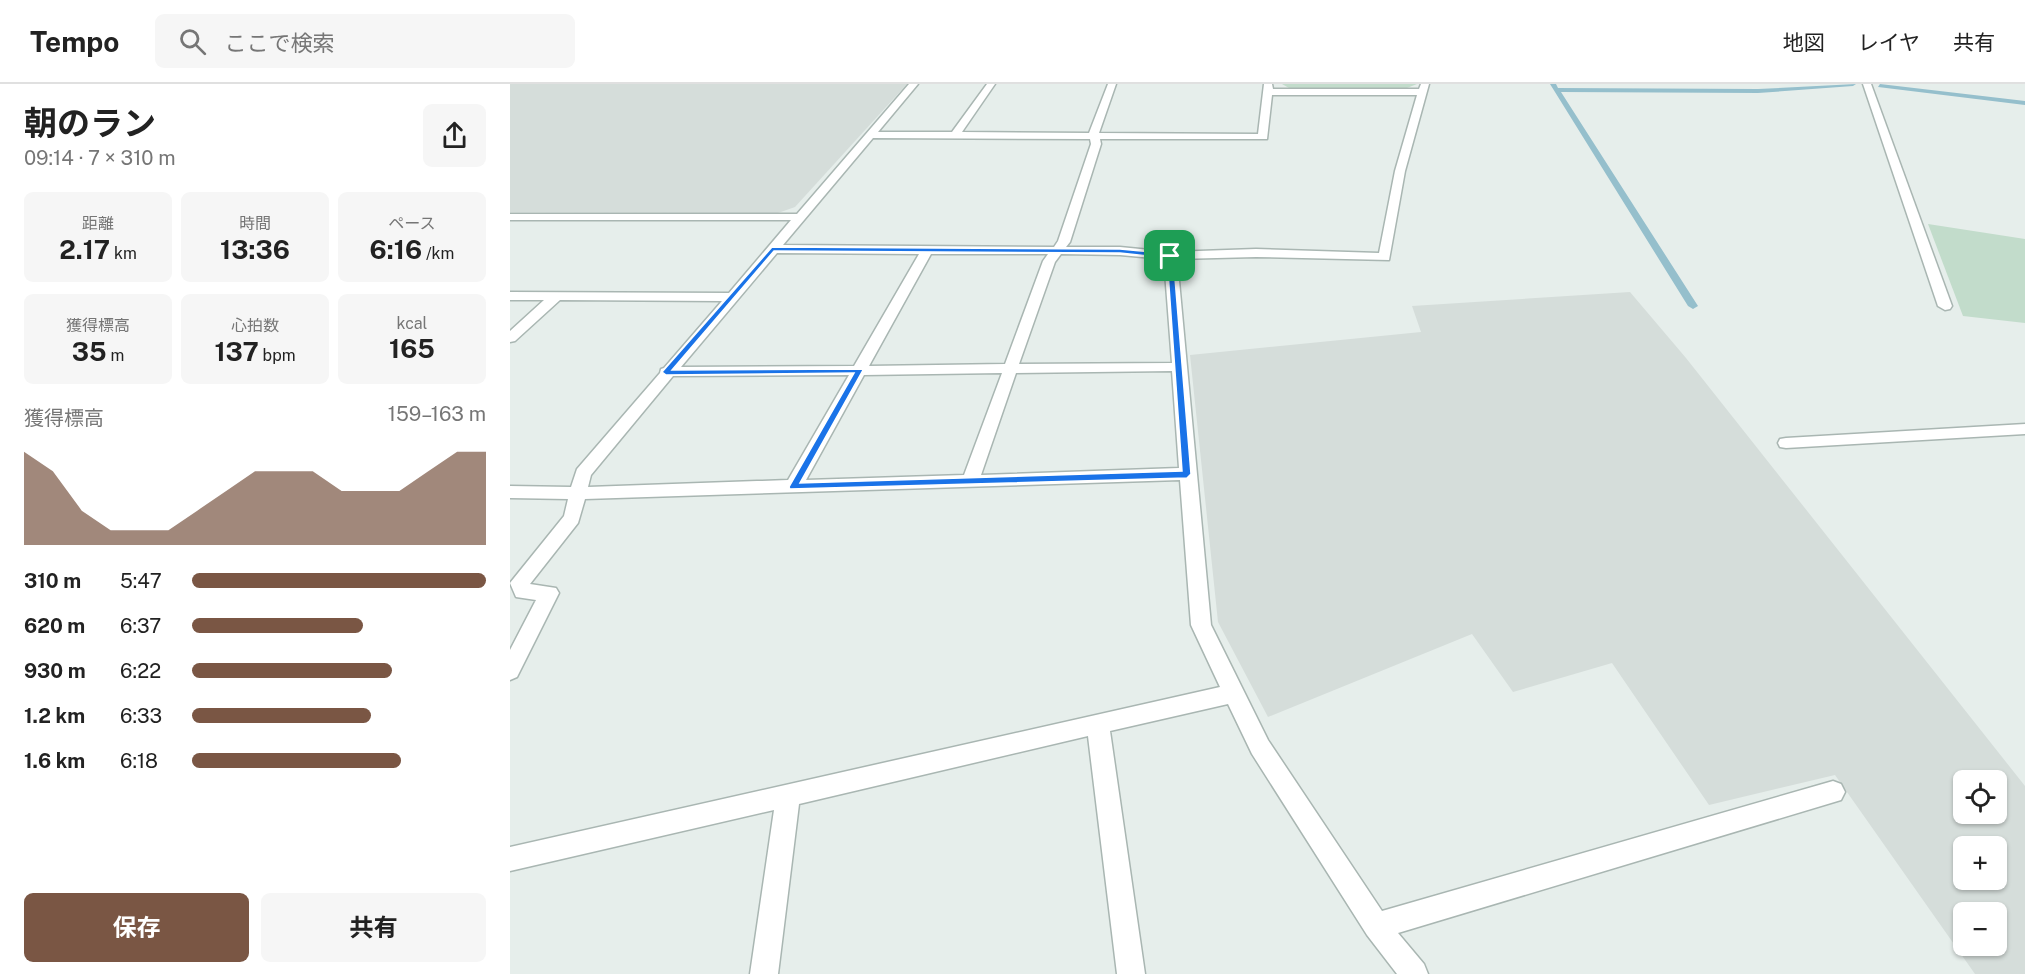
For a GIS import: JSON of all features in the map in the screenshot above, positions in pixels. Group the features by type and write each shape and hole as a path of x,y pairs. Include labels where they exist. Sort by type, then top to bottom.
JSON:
{"street":[{"path":"510,671 549,593 524,592 520,584 572,518 576,493 583,472 914,84"},
{"path":"955,136 991,84"},
{"path":"970,482 1048,261 1064,242 1096,144 1094,132 1112,84"},
{"path":"1868,84 1945,306"},
{"path":"772,249 1057,250 1120,251 1170,256 1256,253 1385,257 1400,171 1424,88 1268,88 1263,137 870,135"},
{"path":"510,217 799,218"},
{"path":"794,487 927,250"},
{"path":"1170,256 1201,625 1260,747 1376,926 1414,974"},
{"path":"510,296 731,297"},
{"path":"510,338 557,296"},
{"path":"666,372 1179,367"},
{"path":"1786,443 2025,429"},
{"path":"510,492 576,493 1187,474"},
{"path":"510,859 1234,693"},
{"path":"1098,724 1131,974"},
{"path":"1376,926 1833,792"},
{"path":"764,974 788,795"}],"shaded area":[{"path":"510,84 907,84 795,207 778,213 510,212"},
{"path":"1630,292 1686,358 2025,786 2025,974 1975,974 1962,956 2007,956 2007,902 1953,902 1953,943 1835,775 1709,805 1612,663 1513,692 1472,634 1268,717 1218,622 1190,355 1421,332 1412,306"}],"green space":[{"path":"1282,84 1417,84 1407,88 1289,88"},
{"path":"1928,224 2025,239 2025,323 1963,316"}],"waterway":[{"path":"1556,90 1758,91 1853,84"},
{"path":"1553,85 1556,90"},
{"path":"1880,86 2025,103"},
{"path":"1556,90 1693,306"}],"route":[{"path":"772,249 1120,251 1170,256 1187,474 794,487 859,370 666,372 772,249"}]}
